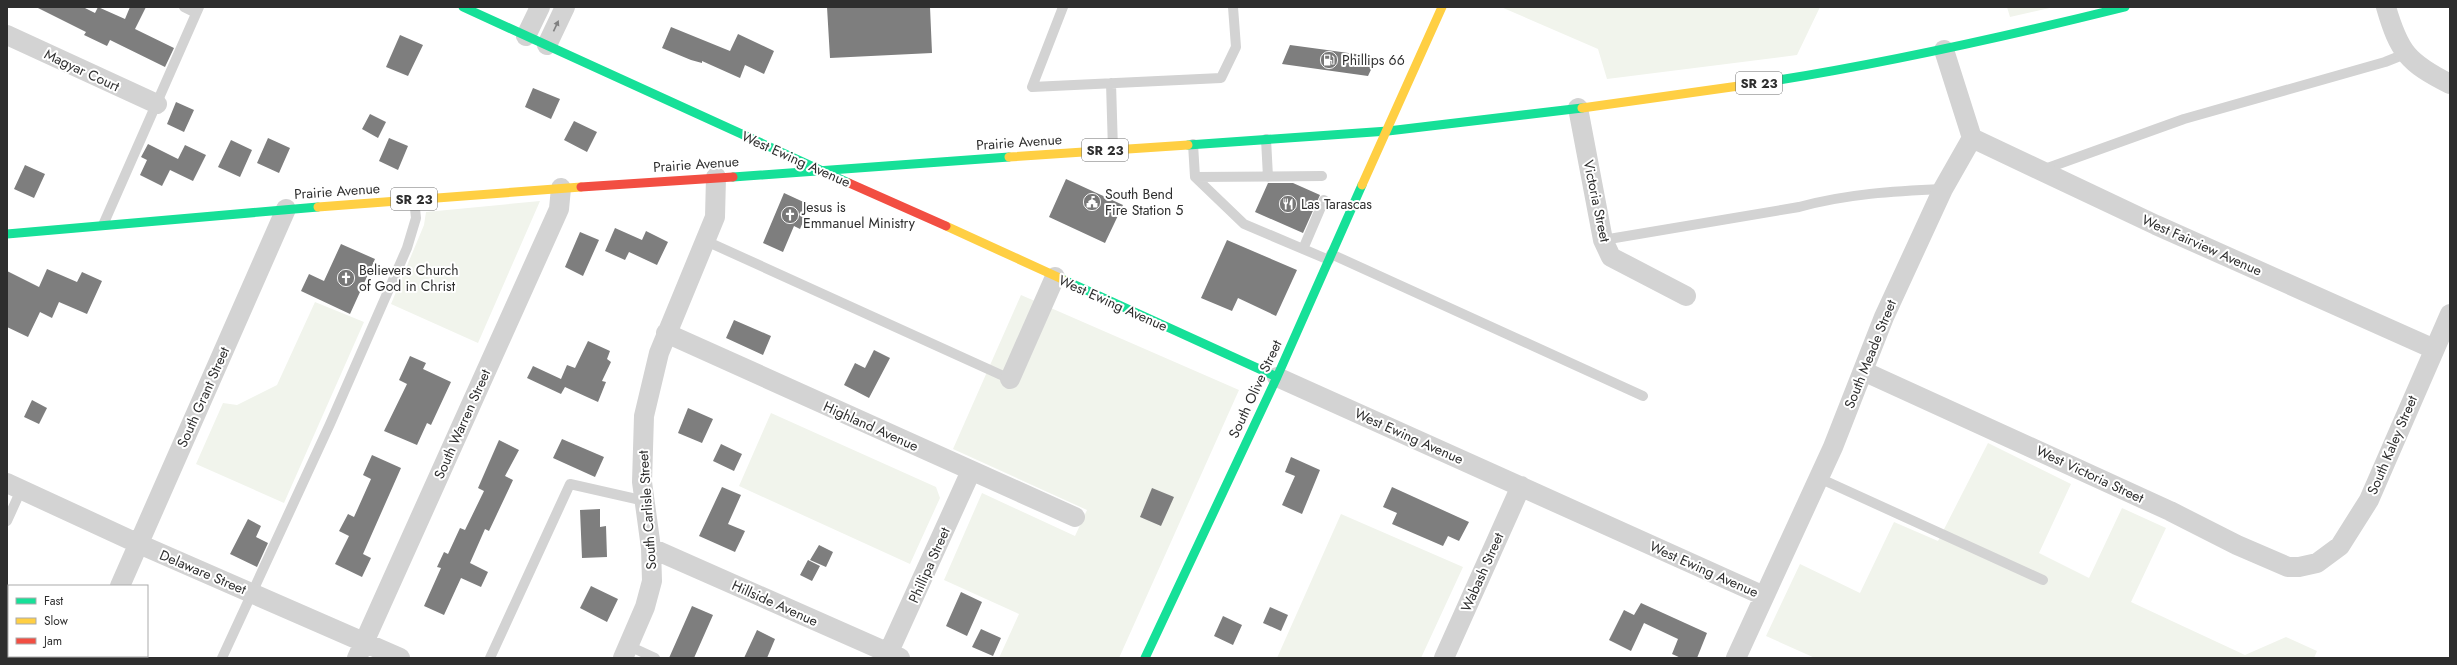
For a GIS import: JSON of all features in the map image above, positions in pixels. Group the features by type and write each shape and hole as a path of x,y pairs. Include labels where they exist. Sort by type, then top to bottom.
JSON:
{"main road":[{"name":"West Ewing Avenue","path":"463,7 1277,377"},
{"name":"South Olive Street","path":"1145,658 1277,377 1442,7"},
{"name":"SR 23","path":"1388,131 1578,108 1797,77 1944,50 2125,7"},
{"name":"Prairie Avenue","path":"7,234 286,209 561,188 1388,131"}],"street":[{"path":"526,36 540,7"},
{"path":"547,45 565,7"},
{"path":"2386,7 2405,54 2420,67 2450,84"},
{"name":"Magyar Court","path":"7,35 157,104"},
{"path":"1944,50 1972,138"},
{"name":"Victoria Street","path":"1578,108 1603,240 1611,257 1686,296"},
{"name":"West Fairview Avenue","path":"1972,138 2156,225 2434,349"},
{"name":"South Meade Street","path":"1736,658 1818,478 1884,317 1943,189 1972,138"},
{"name":"South Carlisle Street","path":"626,652 645,607 652,581 651,548 645,501 642,440 644,416 659,353 666,333 706,242 715,217 716,177"},
{"name":"South Warren Street","path":"361,650 559,209 561,188"},
{"name":"South Grant Street","path":"120,585 286,209"},
{"path":"1010,379 1055,276"},
{"name":"South Kaley Street","path":"2317,563 2340,546 2369,500 2450,314"},
{"name":"Highland Avenue","path":"666,333 1075,518"},
{"name":"West Victoria Street","path":"1863,371 2170,510 2237,545 2288,567 2300,567 2317,563"},
{"name":"West Ewing Avenue","path":"1277,377 1764,596"},
{"name":"Phillipa Street","path":"892,656 971,471"},
{"name":"Delaware Street","path":"14,486 139,544 251,593 361,650 400,658"},
{"name":"Wabash Street","path":"1444,658 1521,486"},
{"name":"Hillside Avenue","path":"651,548 892,656"}],"lane":[{"path":"103,225 198,10 184,7"},
{"path":"1064,7 1032,87 1221,78 1236,47 1233,7"},
{"path":"2042,170 2184,119 2385,62 2405,54"},
{"path":"1111,83 1113,150"},
{"path":"1266,139 1268,176"},
{"path":"1193,144 1195,177 1244,224 1303,248 1330,257 1643,396"},
{"path":"1195,177 1322,176"},
{"path":"1603,240 1799,207 1825,200 1890,191 1943,189"},
{"path":"222,658 330,424 407,248 416,218 414,199"},
{"path":"1303,248 1324,200"},
{"path":"706,242 1010,379"},
{"path":"1818,478 2043,580"},
{"path":"490,658 570,484 645,501"},
{"path":"7,521 14,486"},
{"path":"626,652 655,658"}],"shaded area":[{"path":"1501,7 1820,7 1797,55 1607,79 1598,49"},
{"path":"2007,7 2054,7 2010,17"},
{"path":"540,201 478,343 391,304 424,225 426,212"},
{"path":"1021,295 1239,390 1119,658 999,658 1019,614 944,580 982,493 1075,536 1087,510 953,449"},
{"path":"315,302 364,322 284,503 196,464 223,403 237,405 277,385"},
{"path":"771,413 936,487 940,498 910,564 739,486"},
{"path":"1988,443 2071,484 2039,553 2089,578 2122,508 2166,528 2131,602 2245,655 2286,637 2317,651 2314,658 1815,658 1766,636 1800,564 1860,593 1894,522 1938,541"},
{"path":"1341,514 1463,567 1421,658 1277,658"}],"building":[{"path":"36,7 83,7 95,13 98,7 125,19 130,7 146,7 135,29 174,48 165,67 110,40 107,46 84,35 86,32"},
{"path":"827,7 930,7 932,53 830,58"},
{"path":"671,27 730,51 738,34 774,51 764,74 745,65 740,78 702,61 702,63 691,60 662,48"},
{"path":"400,35 423,45 408,76 386,67"},
{"name":"Phillips 66","path":"1290,45 1377,57 1368,76 1282,64"},
{"path":"533,88 560,99 551,119 525,107"},
{"path":"176,102 194,110 184,132 167,124"},
{"path":"370,114 386,122 378,138 362,129"},
{"path":"574,121 597,132 587,152 564,140"},
{"path":"268,138 290,148 279,173 257,163"},
{"path":"389,138 408,146 398,170 379,161"},
{"path":"231,140 252,150 240,177 218,167"},
{"path":"148,144 178,159 185,145 206,155 193,181 170,170 162,186 140,175 147,160 141,157"},
{"path":"25,165 45,174 34,198 14,189"},
{"path":"1066,179 1123,205 1105,243 1049,217"},
{"name":"Las Tarascas","path":"1268,183 1293,183 1320,195 1303,233 1255,212"},
{"name":"Jesus is Emmanuel Ministry","path":"784,193 810,205 800,229 794,226 783,252 763,243"},
{"path":"615,228 642,240 646,231 668,242 657,265 629,252 625,260 605,251"},
{"path":"580,232 599,240 583,276 565,267"},
{"path":"1227,240 1297,270 1276,316 1238,298 1232,311 1201,298"},
{"name":"Believers Church of God in Christ","path":"341,244 375,259 350,314 301,291 309,274 324,281"},
{"path":"47,269 77,282 82,272 102,281 87,314 59,302 52,318 40,312 28,337 7,327 7,271 39,287"},
{"path":"734,320 771,336 763,355 726,338"},
{"path":"588,341 610,351 607,359 611,362 602,381 606,382 598,402 565,387 561,394 527,378 533,366 561,379 567,365 575,368"},
{"path":"874,350 890,358 869,398 844,385 855,363 865,368"},
{"path":"410,356 426,363 423,369 451,382 431,425 427,423 417,445 384,431 407,384 399,380"},
{"path":"32,400 47,408 39,424 24,417"},
{"path":"688,408 713,419 702,443 678,433"},
{"path":"562,439 604,457 595,477 553,458"},
{"path":"499,440 519,450 505,476 513,480 489,531 485,529 470,563 488,572 481,587 461,578 444,615 424,606 441,568 437,567 444,552 448,554 460,528 465,530 484,491 478,488"},
{"path":"721,444 742,454 734,471 713,461"},
{"path":"372,455 401,468 363,554 371,558 362,577 335,564 349,536 339,531 348,514 354,517 371,479 363,475"},
{"path":"1291,457 1320,470 1302,514 1282,505 1295,476 1285,472"},
{"path":"722,487 741,495 728,524 745,531 735,552 699,536"},
{"path":"1392,487 1469,522 1459,541 1448,536 1443,546 1392,524 1397,513 1383,507"},
{"path":"1152,488 1174,497 1161,526 1140,517"},
{"path":"600,509 600,527 606,526 607,557 582,558 580,510"},
{"path":"248,519 261,526 256,537 268,543 257,567 230,554"},
{"path":"819,545 833,552 826,567 810,560"},
{"path":"808,560 820,566 812,581 800,575"},
{"path":"591,586 618,599 607,622 580,608"},
{"path":"961,592 982,602 967,636 946,626"},
{"path":"1641,603 1707,633 1697,658 1681,658 1672,654 1678,639 1644,623 1631,651 1609,640 1624,610 1634,615"},
{"path":"692,606 713,615 694,658 669,658"},
{"path":"1270,607 1288,615 1281,631 1263,623"},
{"path":"1223,616 1242,625 1233,645 1214,636"},
{"path":"981,629 1001,638 993,656 972,647"},
{"path":"757,630 775,639 767,658 744,658"}],"traffic: fast":[{"path":"463,7 849,183"},
{"path":"1760,83 1806,76 1943,49 2125,7"},
{"path":"1188,145 1388,131 1582,108"},
{"path":"733,177 1009,157"},
{"path":"1145,658 1277,377 1362,185"},
{"path":"7,234 318,207"},
{"path":"1062,279 1277,377"}],"traffic: slow":[{"path":"1362,185 1442,7"},
{"path":"1582,108 1760,83"},
{"path":"1009,157 1188,145"},
{"path":"318,207 581,187"},
{"path":"946,226 1062,279"}],"traffic: jam":[{"path":"581,187 733,177"},
{"path":"849,183 946,226"}],"place":[{"name":"Phillips 66","path":"1329,60"},
{"name":"South Bend Fire Station 5","path":"1092,202"},
{"name":"Las Tarascas","path":"1288,204"},
{"name":"Jesus is Emmanuel Ministry","path":"790,215"},
{"name":"Believers Church of God in Christ","path":"346,278"}]}
